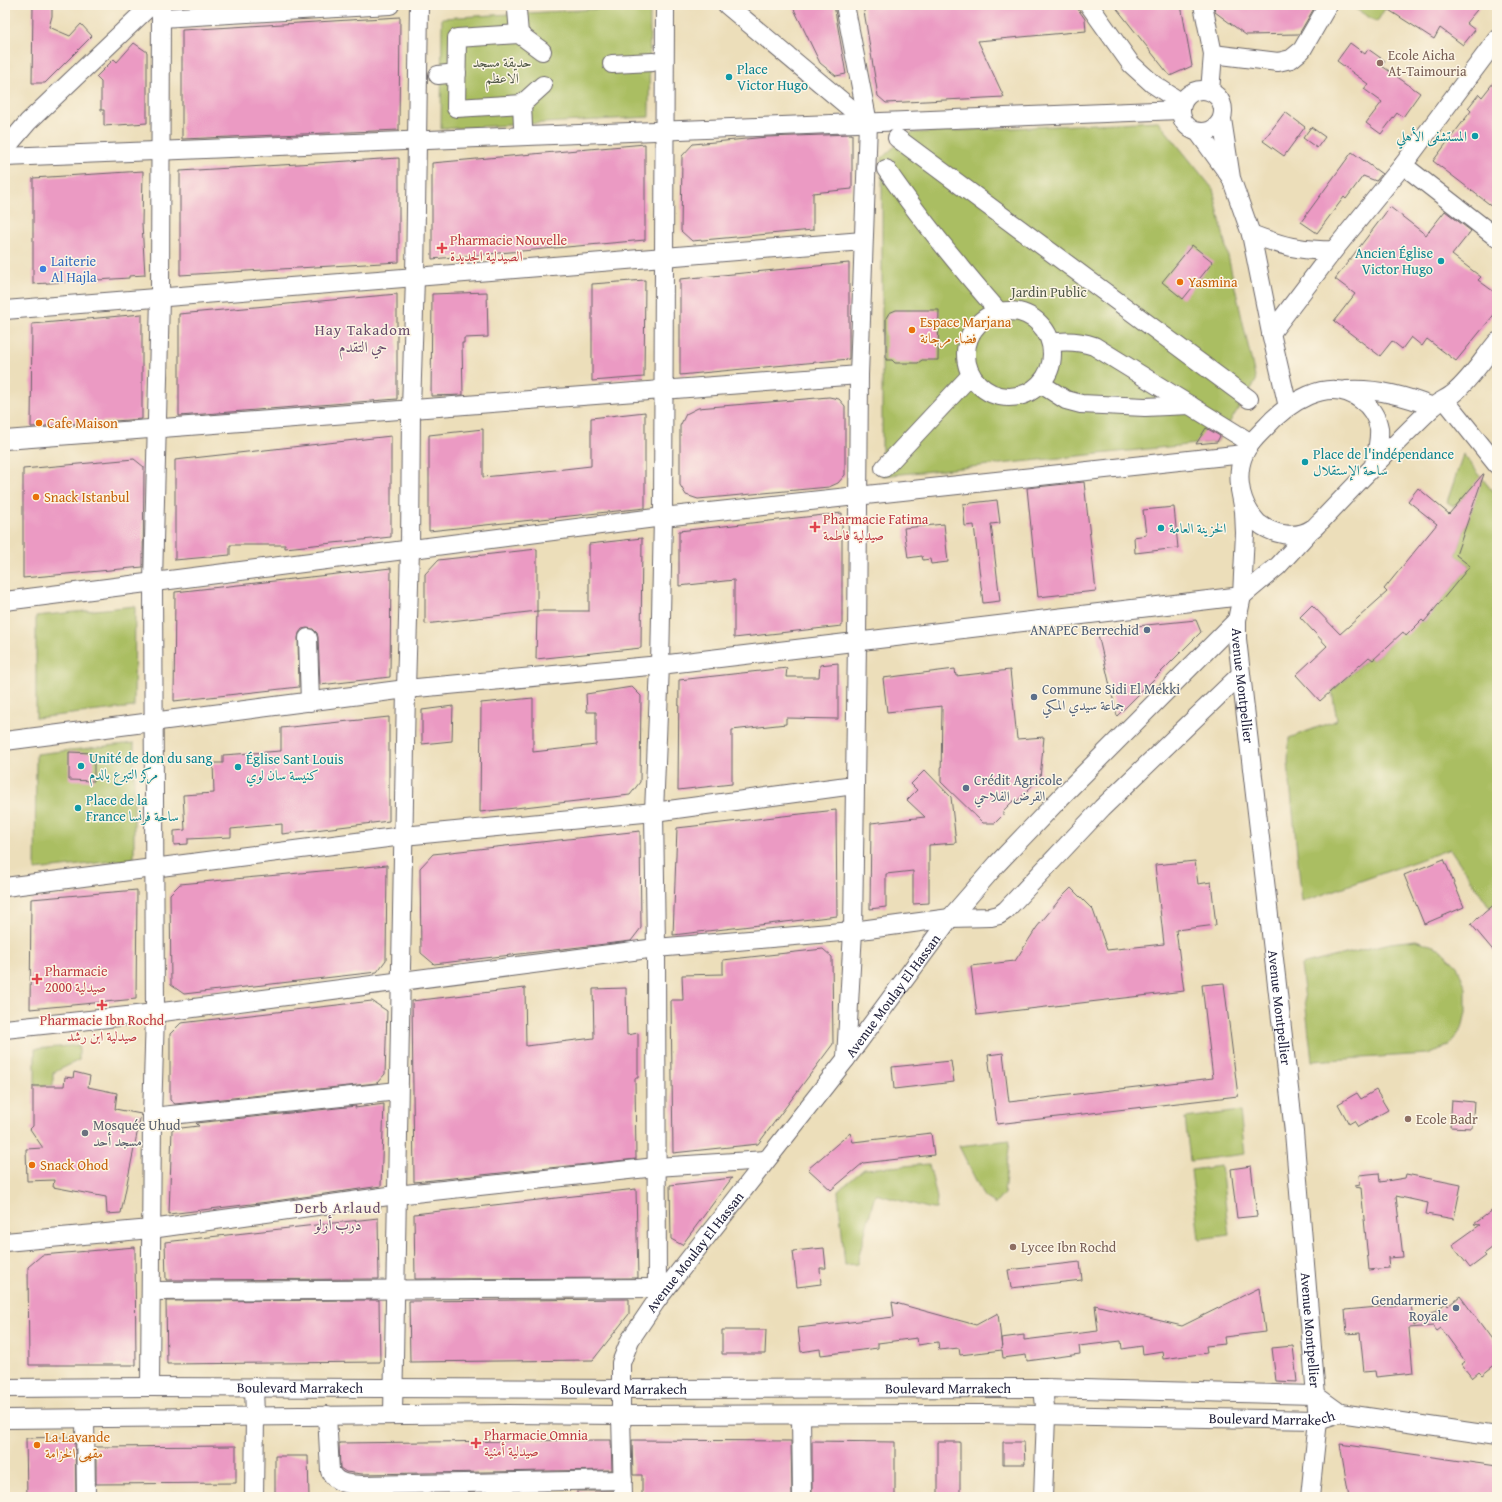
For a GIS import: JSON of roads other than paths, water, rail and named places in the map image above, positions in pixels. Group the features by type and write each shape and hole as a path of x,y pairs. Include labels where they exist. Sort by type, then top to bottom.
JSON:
{"street":[{"path":"5,149 28,122 158,9 390,5"},
{"path":"392,1414 410,549 411,409 419,5"},
{"path":"151,1291 394,1290 656,1294 656,948 654,812 660,665 663,517 665,5"},
{"path":"727,5 868,123"},
{"path":"845,5 868,123 859,374 853,931 846,1059"},
{"path":"1089,5 1131,64 1181,107"},
{"path":"1203,5 1213,54 1210,91"},
{"path":"1213,54 1278,62 1291,59 1302,50 1328,5"},
{"path":"150,1387 152,1117 155,1013 154,582 160,297 158,9"},
{"path":"518,10 519,34"},
{"path":"542,51 519,34 457,38 456,108 522,104 543,85"},
{"path":"1271,333 1334,250 1403,165 1497,39"},
{"path":"612,64 653,62"},
{"path":"438,74 457,73"},
{"path":"1199,90 1210,91 1219,98 1223,104 1224,112 1222,119 1212,130 1198,132 1191,130 1182,118 1181,107 1186,97 1192,92 1199,90"},
{"path":"522,104 523,127"},
{"path":"5,157 868,123 1181,107"},
{"path":"1222,119 1231,178 1250,234 1288,407"},
{"path":"1198,132 1231,178"},
{"path":"897,138 1249,399"},
{"path":"1403,165 1497,238"},
{"path":"886,169 906,198 999,312"},
{"path":"1250,234 1297,249 1317,251 1334,250"},
{"path":"5,310 863,241"},
{"path":"1016,311 1032,317 1047,332 1051,343 1053,354 1052,364 1048,375 1041,384 1024,395 1004,397 994,395 984,390 976,383 967,364 966,344 972,331 979,322 988,315 999,312 1016,311"},
{"path":"1051,343 1064,340 1094,346 1190,405 1248,449"},
{"path":"5,741 406,689 660,665 1242,596 1278,566 1374,464 1439,403 1464,383 1497,342"},
{"path":"5,440 859,374"},
{"path":"884,468 971,374"},
{"path":"1041,384 1066,400 1081,404 1145,407 1190,405"},
{"path":"1312,529 1292,536 1275,532 1257,522 1248,508 1240,490 1239,473 1248,449 1273,419 1288,407 1317,392 1330,389 1360,389 1415,400 1439,403 1497,465"},
{"path":"1343,390 1356,395 1374,414 1378,427 1379,440 1374,464"},
{"path":"5,600 663,517 858,496 1248,449"},
{"name":"Avenue Montpellier","path":"1240,490 1244,511 1245,533 1242,596 1237,620 1240,675 1294,1132 1318,1420 1310,1497"},
{"name":"Avenue Moulay El Hassan","path":"623,1488 620,1389 622,1363 630,1340 656,1294 766,1160 846,1059 950,918 997,864 1065,793 1237,620"},
{"path":"308,638 310,702"},
{"path":"5,1029 155,1013 656,948 853,931 950,918 991,917 999,915 1006,910 1102,808 1240,675"},
{"path":"5,887 403,836 654,812 854,785"},
{"path":"152,1117 398,1091"},
{"path":"5,1242 151,1229 396,1195 656,1167 766,1160"},
{"path":"254,1387 254,1497"},
{"name":"Boulevard Marrakech","path":"5,1388 1043,1388 1315,1395 1340,1413"},
{"path":"1043,1388 1046,1416 1043,1497"},
{"path":"1340,1413 1497,1436"},
{"name":"Boulevard Marrakech","path":"5,1419 392,1414 982,1414 1318,1420 1340,1413"},
{"path":"327,1415 330,1471 333,1477 342,1483 498,1490 623,1488"},
{"path":"801,1415 802,1497"},
{"path":"84,1419 86,1497"}],"place":[{"name":"Ecole Aicha At-Taimouria","path":"1380,63"},
{"name":"Place Victor Hugo","path":"729,77"},
{"name":"المستشفى الأهلي","path":"1475,136"},
{"name":"Pharmacie Nouvelle الصيدلية الجديدة","path":"442,248"},
{"name":"Ancien Église Victor Hugo","path":"1441,261"},
{"name":"Laiterie Al Hajla","path":"43,269"},
{"name":"Yasmina","path":"1180,282"},
{"name":"Espace Marjana فضاء مرجانة","path":"912,330"},
{"name":"Cafe Maison","path":"39,423"},
{"name":"Place de l'indépendance ساحة الإستقلال","path":"1305,462"},
{"name":"Snack Istanbul","path":"36,497"},
{"name":"Pharmacie Fatima صيدلية فاطمة","path":"815,527"},
{"name":"الخزينة العامة","path":"1161,528"},
{"name":"ANAPEC Berrechid","path":"1147,630"},
{"name":"Commune Sidi El Mekki جماعة سيدي المكي","path":"1034,697"},
{"name":"Unité de don du sang مركز التبرع بالدم","path":"81,766"},
{"name":"Église Sant Louis كنيسة سان لوي","path":"238,767"},
{"name":"Crédit Agricole القرض الفلاحي","path":"966,788"},
{"name":"Place de la France ساحة فرنسا","path":"78,808"},
{"name":"Pharmacie 2000 صيدلية","path":"37,979"},
{"name":"Pharmacie Ibn Rochd صيدلية ابن رشد","path":"102,1005"},
{"name":"Ecole Badr","path":"1408,1119"},
{"name":"Mosquée Uhud مسجد أحد","path":"85,1133"},
{"name":"Snack Ohod","path":"32,1165"},
{"name":"Lycee Ibn Rochd","path":"1013,1247"},
{"name":"Gendarmerie Royale","path":"1456,1308"},
{"name":"Pharmacie Omnia صيدلية أمنية","path":"476,1443"},
{"name":"La Lavande مقهى الخزامة","path":"37,1445"}],"district":[{"name":"Hay Takadom حي التقدم","path":"363,338"},
{"name":"Derb Arlaud درب أرلو","path":"338,1216"}],"park label":[{"name":"حديقة مسجد الاعظم","path":"502,70"},
{"name":"Jardin Public","path":"1049,292"}]}
